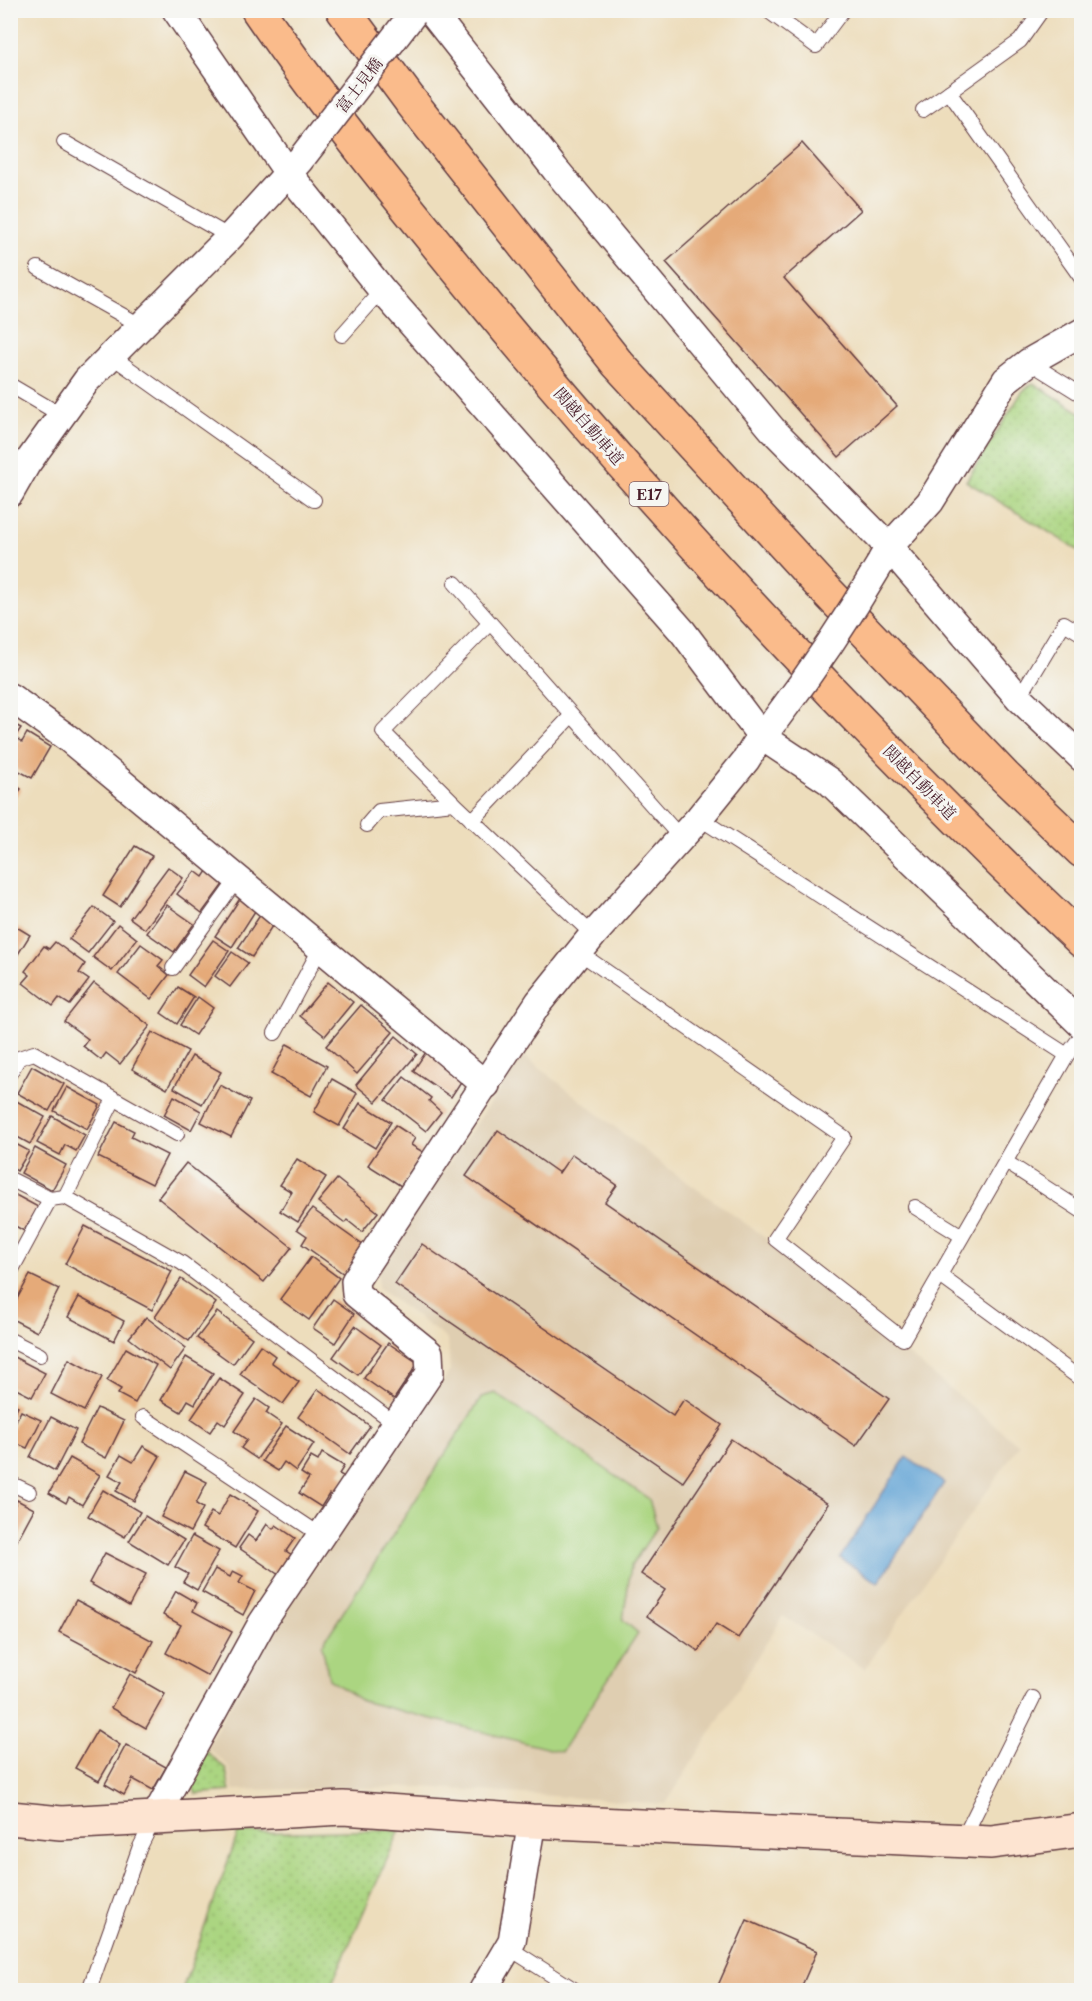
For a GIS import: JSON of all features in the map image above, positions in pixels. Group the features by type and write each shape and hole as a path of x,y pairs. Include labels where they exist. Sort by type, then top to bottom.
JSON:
{"highway":[{"name":"関越自動車道","path":"258,10 296,65 413,214 566,401 750,607 971,836 1082,941"},
{"path":"343,10 409,99 617,363 819,583 1005,777 1082,851"}],"street":[{"path":"176,10 296,164 382,290 683,632 769,727 1082,1025"},
{"path":"420,12 555,169 772,429 884,555 1019,698 1082,758"},
{"name":"富士見橋","path":"10,493 26,465 87,380 230,237 296,164 420,12"},
{"path":"154,1819 262,1623 430,1373 429,1353 356,1294 355,1281 539,1002 586,944 699,818 816,667 884,555 930,502 1006,380 1029,363 1082,332"},
{"path":"10,697 69,738 486,1085"},
{"path":"10,1818 61,1823 343,1808 532,1821 991,1842 1082,1830"},
{"path":"483,1990 512,1941 532,1821"}],"lane":[{"path":"767,10 816,46 843,10"},
{"path":"923,110 1020,41 1042,10"},
{"path":"949,92 1082,279"},
{"path":"64,142 230,237"},
{"path":"38,268 140,325"},
{"path":"342,335 382,290"},
{"path":"110,355 314,500"},
{"path":"1029,363 1082,395"},
{"path":"10,385 61,415"},
{"path":"455,583 681,838"},
{"path":"490,622 383,732 472,821 586,944 844,1137 775,1239 903,1339 1067,1055 1082,1035"},
{"path":"1019,698 1064,623 1082,634"},
{"path":"472,821 572,715"},
{"path":"367,825 379,812 454,803"},
{"path":"699,818 1067,1055"},
{"path":"173,968 238,878"},
{"path":"274,1033 321,947"},
{"path":"10,1073 19,1058 34,1053 177,1134"},
{"path":"10,1273 57,1198 114,1099"},
{"path":"1006,1162 1082,1211"},
{"path":"10,1179 57,1198 182,1263 396,1424"},
{"path":"915,1207 962,1236"},
{"path":"939,1275 1082,1380"},
{"path":"10,1340 40,1355"},
{"path":"143,1417 322,1536"},
{"path":"10,1483 29,1492"},
{"path":"962,1841 1033,1698"},
{"path":"89,1990 139,1849 154,1819"},
{"path":"509,1948 575,1990"}],"shaded area":[{"path":"523,1055 666,1167 763,1236 1019,1445 865,1669 783,1616 666,1804 422,1787 233,1790 229,1767 207,1747 272,1631 450,1371 448,1340 378,1288 378,1268"}],"green space":[{"path":"1033,383 1081,413 1081,552 966,481 1022,392"},
{"path":"495,1393 649,1499 657,1527 631,1566 623,1620 638,1633 561,1752 362,1701 329,1679 322,1645 482,1397"},
{"path":"205,1750 226,1769 230,1791 196,1794 189,1778"},
{"path":"400,1830 329,1990 182,1990 238,1833"}],"water":[{"path":"906,1457 944,1483 878,1583 840,1558"}],"building":[{"path":"802,143 861,210 784,278 897,406 839,457 666,262"},
{"path":"10,722 21,728 10,744"},
{"path":"27,733 50,747 32,778 10,766 10,748 16,738 22,742"},
{"path":"10,782 21,789 10,804"},
{"path":"135,846 152,856 120,907 103,896"},
{"path":"168,867 183,878 145,929 130,918"},
{"path":"195,871 203,877 207,871 224,883 202,913 177,894"},
{"path":"241,897 257,908 232,947 215,936"},
{"path":"167,905 194,924 174,952 147,933"},
{"path":"94,907 113,921 88,953 69,939"},
{"path":"261,914 274,923 252,957 238,948"},
{"path":"10,923 30,935 10,967"},
{"path":"118,924 137,939 112,971 93,957"},
{"path":"213,940 229,951 204,987 188,975"},
{"path":"55,942 85,964 79,973 89,980 70,1005 59,998 53,1006 23,983 30,975 25,971 44,946 49,949"},
{"path":"141,944 163,960 158,966 169,975 151,999 118,974"},
{"path":"232,952 248,963 230,987 215,976"},
{"path":"328,982 353,1002 325,1036 300,1016"},
{"path":"94,983 150,1026 120,1064 106,1053 101,1060 83,1046 88,1039 64,1021"},
{"path":"178,987 194,997 177,1024 161,1013"},
{"path":"198,997 213,1008 195,1035 180,1025"},
{"path":"361,1005 393,1032 357,1074 326,1046"},
{"path":"152,1032 188,1051 167,1089 132,1069"},
{"path":"396,1036 417,1054 376,1102 356,1085"},
{"path":"287,1044 327,1066 311,1096 271,1074"},
{"path":"426,1052 464,1077 451,1097 413,1071"},
{"path":"192,1056 221,1072 202,1104 174,1088"},
{"path":"32,1066 64,1084 49,1111 17,1093"},
{"path":"404,1077 431,1098 429,1101 441,1112 426,1131 386,1100"},
{"path":"332,1079 357,1093 339,1126 314,1112"},
{"path":"220,1085 250,1101 231,1137 201,1122"},
{"path":"67,1087 100,1105 87,1129 54,1111"},
{"path":"174,1096 201,1111 191,1130 164,1115"},
{"path":"13,1099 45,1117 30,1144 10,1133 10,1103"},
{"path":"360,1103 391,1122 375,1148 344,1129"},
{"path":"52,1116 85,1135 76,1151 65,1145 60,1155 37,1143"},
{"path":"116,1122 134,1131 131,1137 167,1155 152,1184 98,1157"},
{"path":"395,1125 415,1138 411,1145 423,1152 401,1186 368,1165"},
{"path":"498,1130 559,1173 572,1154 617,1185 605,1202 889,1399 856,1446 466,1176"},
{"path":"10,1141 29,1151 17,1171 10,1167"},
{"path":"35,1148 66,1165 52,1190 21,1173"},
{"path":"297,1159 326,1177 298,1222 280,1211 292,1192 280,1185"},
{"path":"186,1163 292,1247 264,1282 158,1198"},
{"path":"337,1179 378,1212 362,1232 347,1220 345,1223 318,1202"},
{"path":"10,1192 38,1207 24,1231 10,1223"},
{"path":"312,1209 364,1246 344,1274 302,1244 307,1236 297,1229"},
{"path":"85,1226 172,1271 152,1310 65,1264"},
{"path":"422,1244 673,1416 684,1399 722,1425 683,1482 395,1284"},
{"path":"311,1257 339,1278 309,1320 280,1299"},
{"path":"30,1275 59,1289 37,1332 10,1318 10,1312"},
{"path":"181,1279 216,1303 189,1341 155,1317"},
{"path":"79,1297 124,1321 114,1341 68,1317"},
{"path":"333,1299 354,1314 335,1343 313,1328"},
{"path":"217,1312 252,1338 233,1364 197,1338"},
{"path":"146,1317 186,1348 170,1370 129,1338"},
{"path":"355,1326 381,1345 358,1375 333,1357"},
{"path":"388,1343 418,1363 394,1399 364,1378"},
{"path":"260,1345 275,1356 271,1362 299,1382 283,1404 240,1374"},
{"path":"126,1348 156,1365 135,1403 118,1394 121,1389 107,1381"},
{"path":"10,1355 45,1373 32,1397 10,1386"},
{"path":"186,1357 213,1373 195,1404 188,1400 181,1412 161,1400"},
{"path":"69,1359 102,1377 84,1411 51,1394"},
{"path":"219,1378 245,1395 225,1425 218,1420 210,1432 191,1419"},
{"path":"318,1389 370,1426 350,1454 298,1417"},
{"path":"256,1399 269,1408 266,1413 282,1424 257,1459 241,1448 247,1440 234,1431"},
{"path":"10,1402 18,1406 10,1421"},
{"path":"97,1408 124,1421 106,1458 79,1444"},
{"path":"21,1411 41,1420 27,1448 10,1441 10,1433"},
{"path":"51,1417 76,1430 55,1471 30,1457"},
{"path":"286,1426 314,1444 296,1471 284,1462 278,1471 262,1461"},
{"path":"731,1439 828,1504 738,1638 716,1624 698,1651 647,1616 665,1590 641,1574"},
{"path":"143,1446 160,1456 134,1501 116,1491 122,1482 109,1475 121,1455 133,1462"},
{"path":"322,1453 344,1466 339,1474 345,1477 334,1497 329,1494 321,1507 299,1493 309,1478 301,1473 311,1457 318,1461"},
{"path":"70,1458 100,1475 82,1505 69,1497 66,1503 49,1493"},
{"path":"185,1471 207,1482 196,1504 203,1508 190,1532 161,1517"},
{"path":"103,1490 140,1512 125,1537 88,1516"},
{"path":"230,1494 258,1511 235,1548 202,1528 211,1512 218,1516"},
{"path":"17,1500 34,1509 13,1548 10,1547 10,1507 13,1508"},
{"path":"145,1516 184,1540 168,1565 129,1541"},
{"path":"267,1524 273,1529 276,1525 295,1538 286,1551 292,1555 279,1575 239,1548 248,1535 256,1541"},
{"path":"192,1536 219,1551 197,1590 183,1582 188,1574 175,1567"},
{"path":"105,1553 146,1574 129,1606 89,1583"},
{"path":"215,1569 230,1577 233,1571 243,1576 239,1583 255,1591 243,1615 202,1592"},
{"path":"176,1591 197,1603 193,1611 232,1632 208,1676 166,1653 181,1625 163,1615"},
{"path":"76,1600 153,1641 136,1673 59,1632"},
{"path":"130,1674 165,1694 146,1728 111,1708"},
{"path":"97,1730 120,1745 99,1781 75,1768"},
{"path":"126,1745 166,1767 153,1790 133,1779 124,1795 105,1784"},
{"path":"747,1920 817,1951 800,1990 716,1990"}]}
